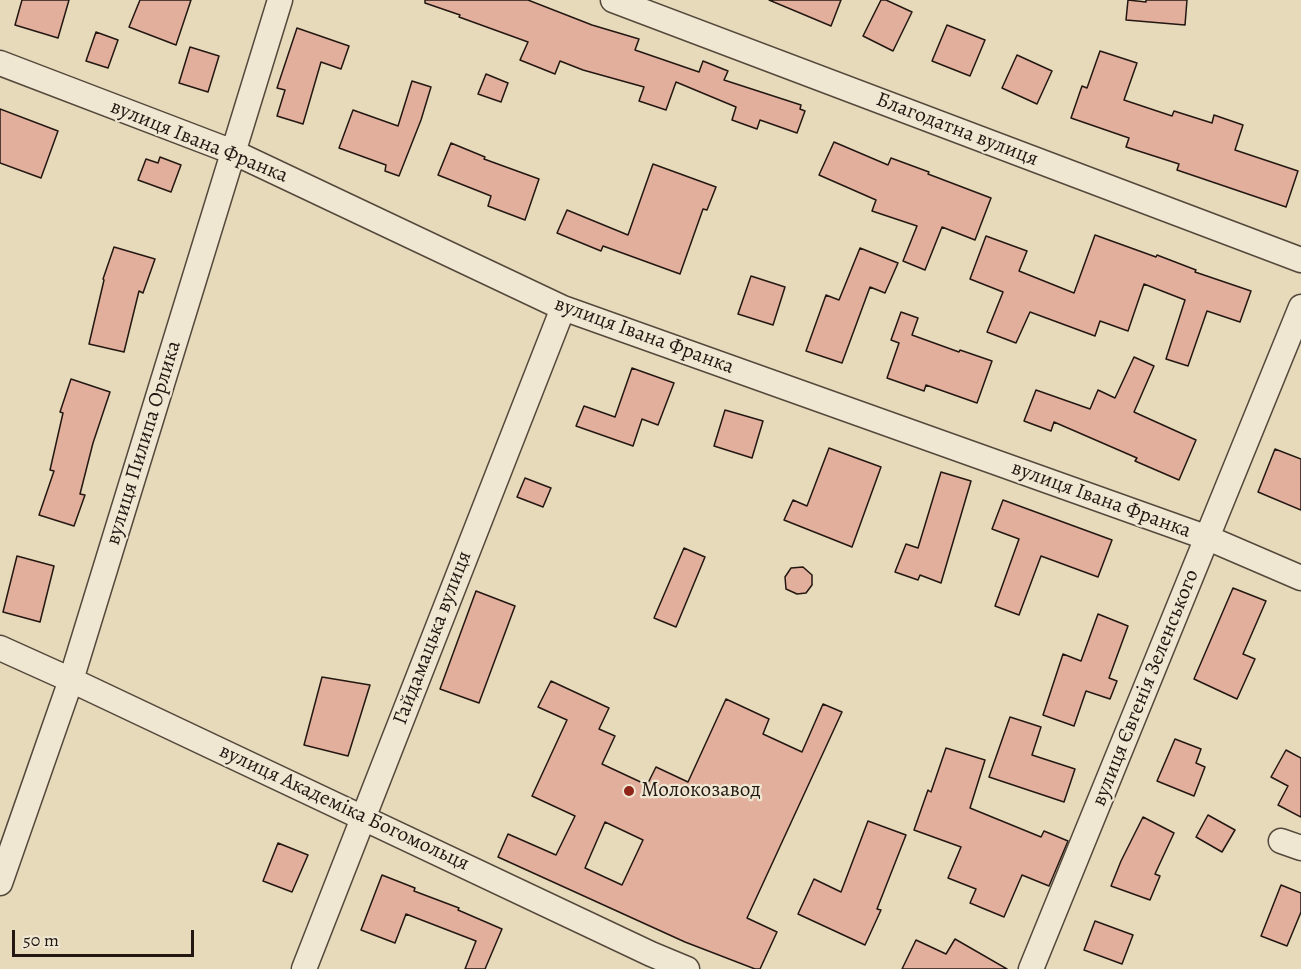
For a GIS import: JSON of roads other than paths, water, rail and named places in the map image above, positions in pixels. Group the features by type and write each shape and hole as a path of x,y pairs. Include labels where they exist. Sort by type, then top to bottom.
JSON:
{"street":[{"name":"вулиця Пилипа Орлика","path":"0,883 71,680 280,0"},
{"name":"Благодатна вулиця","path":"613,0 1301,260"},
{"name":"вулиця Івана Франка","path":"0,63 233,152 563,308 1208,538 1301,578"},
{"name":"вулиця Євгенія Зеленського","path":"1031,969 1301,307"},
{"name":"Гайдамацька вулиця","path":"304,969 563,308"},
{"name":"вулиця Академіка Богомольця","path":"0,648 363,817 648,962 687,969"}],"place":[{"name":"Молокозавод","path":"629,791"}]}
